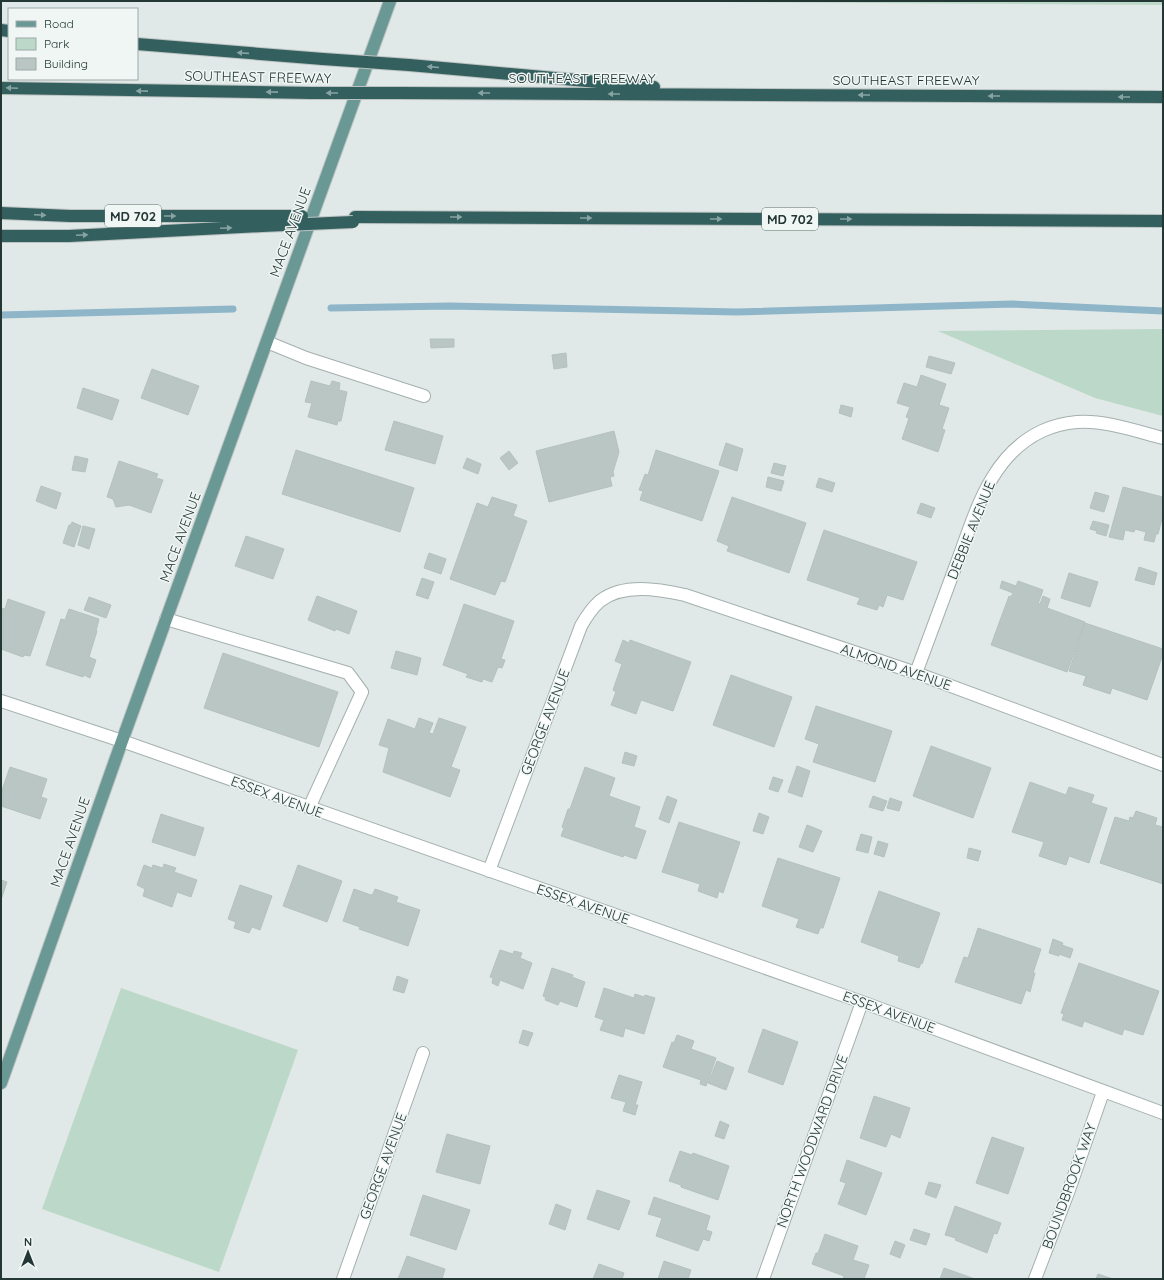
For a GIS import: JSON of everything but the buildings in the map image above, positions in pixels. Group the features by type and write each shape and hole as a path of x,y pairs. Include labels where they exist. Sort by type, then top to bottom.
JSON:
{"highway":[{"path":"138,44 409,65 737,94"},
{"name":"SOUTHEAST FREEWAY","path":"1,88 311,93 399,92 1163,97"},
{"name":"MD 702","path":"1,213 264,221 417,217 1163,221"},
{"path":"1,236 70,236 264,221"}],"main road":[{"name":"MACE AVENUE","path":"1,1083 166,619 390,1"}],"street":[{"path":"267,342 306,358 424,396"},
{"name":"DEBBIE AVENUE","path":"916,673 976,512 999,467 1020,444 1047,429 1062,424 1077,422 1105,424 1163,438"},
{"name":"ALMOND AVENUE","path":"623,590 652,590 685,595 916,673 1163,766"},
{"name":"GEORGE AVENUE","path":"489,871 581,626 593,608 600,601 623,590"},
{"path":"166,619 348,673 362,692 309,808"},
{"name":"ESSEX AVENUE","path":"1,701 122,742 862,1002 1163,1113"},
{"name":"NORTH WOODWARD DRIVE","path":"763,1279 862,1002"},
{"name":"GEORGE AVENUE","path":"343,1279 423,1053"},
{"name":"BOUNDBROOK WAY","path":"1035,1279 1069,1190 1103,1092"}],"green space":[{"path":"675,1 1163,1 1163,5 713,2"},
{"path":"1163,329 1163,416 1095,398 938,331"},
{"path":"121,988 298,1050 219,1272 42,1209"}],"waterway":[{"path":"331,308 449,306 737,312 1012,304 1163,311"},
{"path":"1,315 233,309"}]}
